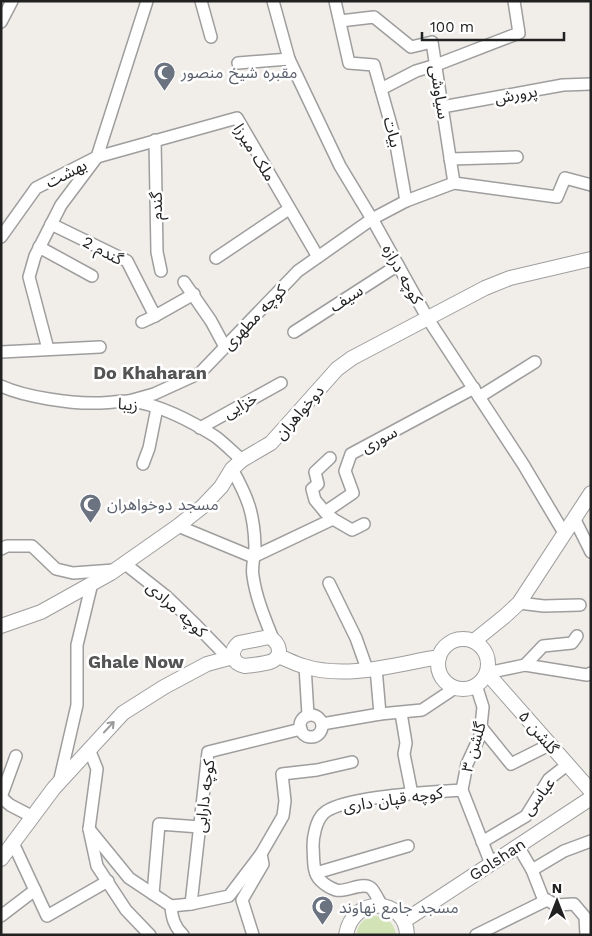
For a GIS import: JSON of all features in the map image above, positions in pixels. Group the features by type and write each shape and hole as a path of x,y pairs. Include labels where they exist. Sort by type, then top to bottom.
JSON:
{"street":[{"path":"1,22 12,1"},
{"path":"48,349 30,277 35,256 61,205 97,157 147,1"},
{"path":"201,1 211,37"},
{"name":"کوچه درازه","path":"273,1 289,60 340,166 428,319 523,464 564,533"},
{"path":"335,1 340,21"},
{"path":"381,89 416,70 436,65 518,33 514,1"},
{"name":"سیاوشی","path":"340,21 374,17 411,47 432,42 454,183"},
{"name":"بیات","path":"340,21 349,63 374,65 395,139 406,201"},
{"path":"238,63 289,60"},
{"name":"پرورش","path":"442,107 563,85 591,84"},
{"name":"ملک میرزا","path":"97,157 237,118 318,257"},
{"name":"گندم","path":"155,140 157,252 161,271"},
{"name":"بهشت","path":"1,237 36,188 97,157"},
{"path":"450,160 517,157"},
{"path":"454,183 557,197 565,178 591,185"},
{"name":"کوچه مطهری","path":"129,401 154,394 200,372 298,271 372,219 406,201 454,183"},
{"path":"216,258 289,209"},
{"name":"گندم 2","path":"51,224 127,262 155,316"},
{"path":"39,247 92,276"},
{"name":"دوخواهران","path":"1,626 41,612 119,567 178,526 221,487 237,465 271,443 337,369 352,358 484,288 510,278 591,259"},
{"name":"سیف","path":"294,332 398,265"},
{"path":"184,282 194,294 225,347"},
{"path":"142,322 194,294"},
{"path":"1,352 100,347"},
{"path":"476,392 535,362"},
{"name":"خزایی","path":"200,428 281,383"},
{"name":"زیبا","path":"1,386 14,392 65,400 97,403 129,401 157,408 200,428 218,439 237,465 254,520 255,549 253,575 272,639"},
{"name":"سوری","path":"329,516 353,493 345,471 351,454 476,392"},
{"path":"143,464 149,448 157,408"},
{"path":"330,458 314,472 318,484 312,488 315,500 329,516 352,530 364,524"},
{"path":"474,641 519,603 591,493"},
{"path":"178,526 253,557 329,516"},
{"path":"574,518 591,552"},
{"path":"1,549 7,546 32,546 56,569 73,573 119,567"},
{"name":"کوچه مرادی","path":"119,567 167,597 230,658"},
{"path":"59,783 77,705 77,645 92,583"},
{"path":"329,583 371,669 380,714"},
{"path":"519,603 544,606 580,605"},
{"path":"525,665 542,646 572,643 577,636"},
{"path":"265,638 276,641 279,648 278,656 271,662 250,666 238,664 230,658 233,649 238,643 265,638"},
{"path":"487,673 488,657 483,648 474,641 464,639 453,641 444,647 439,657 438,666 441,675 447,683 455,688 466,689 476,685 487,673 525,665 587,675 591,673"},
{"path":"278,656 305,666 338,671 371,669 439,657"},
{"path":"1,859 59,783 123,712 207,664 230,658"},
{"path":"305,666 308,715"},
{"name":"گلشن ۵","path":"487,673 591,791"},
{"name":"گلشن ۳","path":"476,685 483,707 480,736 466,764 462,790 491,864"},
{"path":"322,724 380,714 422,710 455,688"},
{"path":"401,713 406,742 404,754 412,794"},
{"path":"308,715 316,716 321,720 322,724 321,731 315,736 308,736 300,729 302,719 308,715"},
{"path":"481,727 510,764 549,745"},
{"name":"کوچه دارابی","path":"191,904 208,752 300,729"},
{"path":"89,749 96,769 89,829 97,866 126,910 150,935"},
{"path":"16,756 1,797 10,805 33,817"},
{"path":"89,829 129,878 171,906 229,896 261,854 283,816 285,801 282,774 318,770 352,762"},
{"name":"عباسی","path":"482,842 526,816 549,779 567,765"},
{"name":"کوچه قپان داری","path":"316,873 313,841 317,824 323,814 340,805 379,798 462,790"},
{"name":"Golshan","path":"405,928 491,864 591,798"},
{"path":"153,894 159,824 200,827"},
{"path":"532,870 564,851 591,841"},
{"path":"13,843 47,916 108,881"},
{"path":"382,906 372,889 366,886 338,891 318,878 316,873 408,846"},
{"path":"518,846 532,870 543,898 556,905 574,904 585,917 586,935"},
{"path":"253,935 242,900 263,864 261,854"},
{"path":"1,916 35,890"},
{"path":"479,934 547,900"},
{"path":"171,906 176,928 183,935"},
{"path":"346,935 347,926 351,918 357,912 373,906 391,909 405,928"}],"green space":[{"path":"374,916 382,917 389,921 396,935 356,935 362,923"}],"place":[{"name":"مقبره شیخ منصور","path":"165,91"},
{"name":"مسجد دوخواهران","path":"91,523"},
{"name":"مسجد جامع نهاوند","path":"323,926"}],"district":[{"name":"Do Khaharan","path":"150,373"},
{"name":"Ghale Now","path":"136,662"}]}
